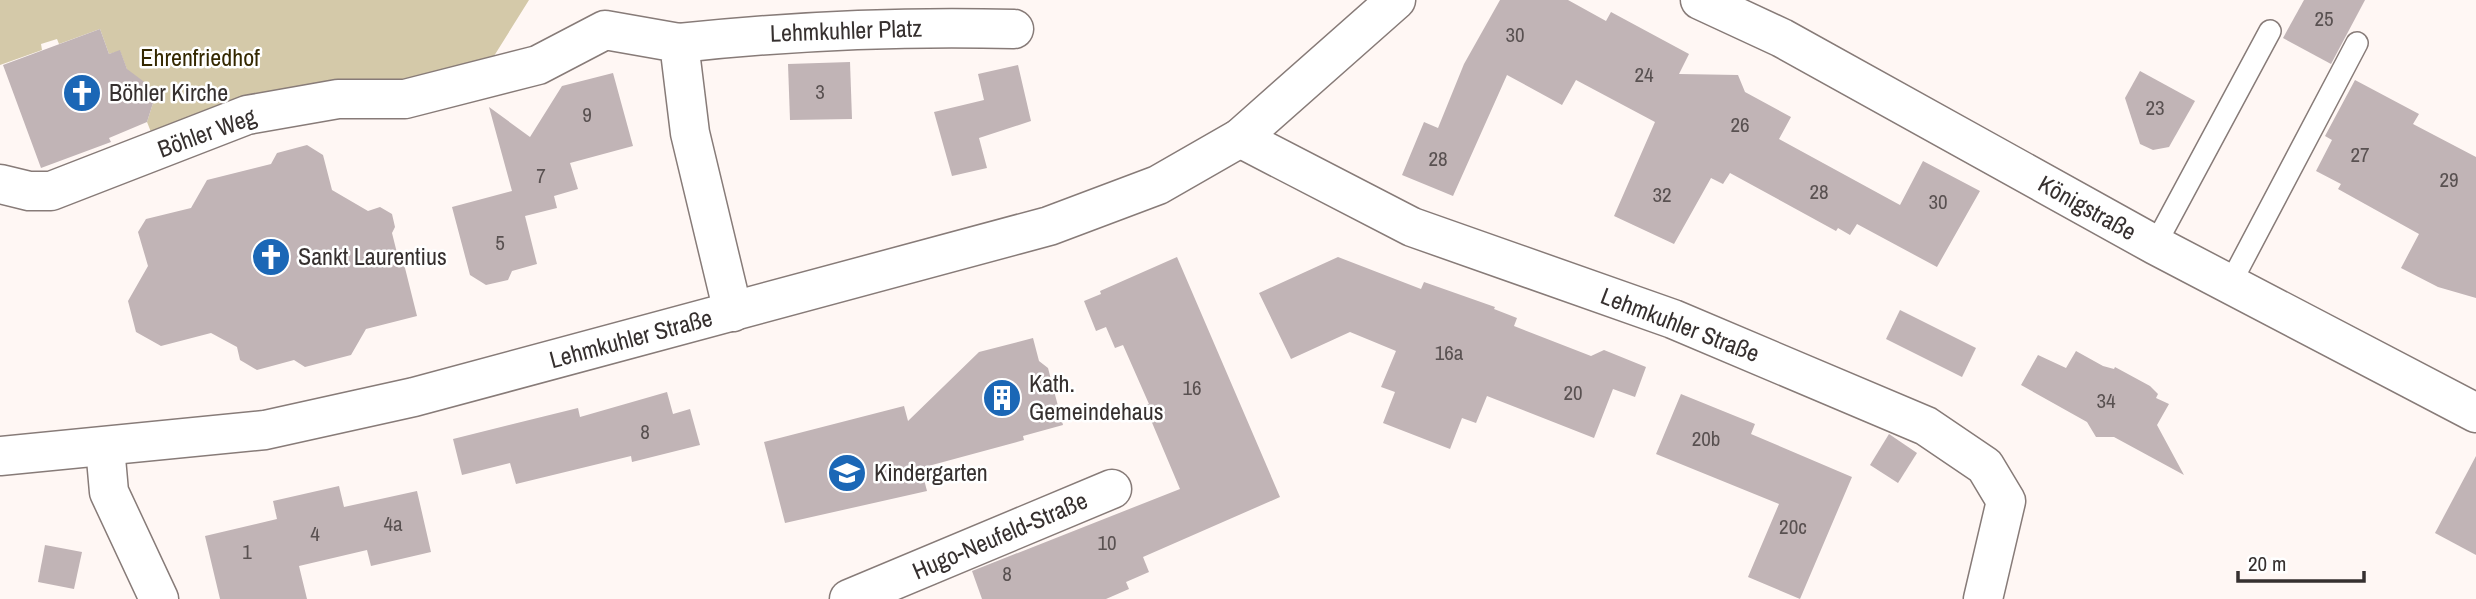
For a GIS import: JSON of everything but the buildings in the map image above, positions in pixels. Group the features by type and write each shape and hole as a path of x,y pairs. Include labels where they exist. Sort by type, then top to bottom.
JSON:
{"street":[{"name":"Lehmkuhler Straße","path":"0,456 265,430 414,397 1049,226 1158,185 1240,138 1396,0"},
{"name":"Königstraße","path":"1700,0 1782,38 2155,245 2476,413"},
{"name":"Lehmkuhler Platz","path":"501,75 538,65 605,30 679,43 776,33 901,26 1014,29"},
{"path":"679,43 690,133 733,312"},
{"name":"Böhler Weg","path":"0,184 29,191 51,191 247,115 338,99 405,99 501,75"},
{"name":"Lehmkuhler Straße","path":"1240,138 1412,227 1673,319 1926,426 1985,466 2006,501 1983,599"},
{"path":"105,447 109,492 159,599"},
{"name":"Hugo-Neufeld-Straße","path":"849,599 1112,489"}],"lane":[{"path":"2155,245 2270,31"},
{"path":"2230,284 2357,43"}],"green space":[{"name":"Ehrenfriedhof","path":"0,0 529,0 489,64 153,137 147,122 153,103 147,84 128,72 120,51 109,54 100,29 59,44 57,39 41,44 42,50 0,65"}],"place":[{"name":"Böhler Kirche","path":"82,93"},
{"name":"Sankt Laurentius","path":"271,257"},
{"name":"Kath. Gemeindehaus","path":"1002,398"},
{"name":"Kindergarten","path":"847,473"}]}
